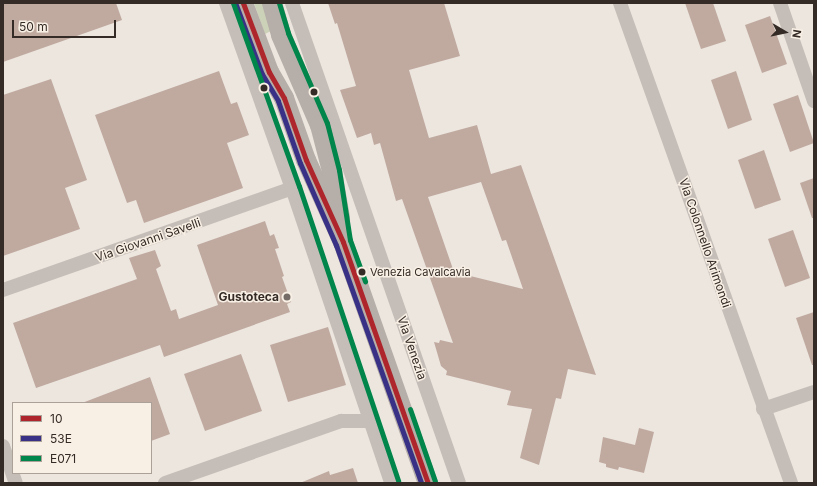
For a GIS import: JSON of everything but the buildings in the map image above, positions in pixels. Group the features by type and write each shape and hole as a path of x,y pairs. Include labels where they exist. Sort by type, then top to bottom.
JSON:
{"main road":[{"name":"Via Venezia","path":"243,3 269,72 284,98 306,160 343,242 428,483"},
{"name":"Via Venezia","path":"272,3 281,35 310,100 327,150 343,242"}],"street":[{"path":"226,3 292,188 372,422 391,483"},
{"name":"Via Venezia","path":"292,3 458,483"},
{"name":"Via Colonnello Arimondi","path":"620,3 763,409 791,483"},
{"path":"780,3 814,101"},
{"name":"Via Venezia","path":"327,150 353,199 365,213"},
{"name":"Via Giovanni Savelli","path":"3,290 292,188"},
{"path":"763,409 814,392"},
{"path":"165,483 341,421 372,422"},
{"path":"3,446 12,472"}],"green space":[{"path":"254,3 263,3 271,31 265,34"}],"transit line":[{"name":"E071","path":"233,3 299,186 398,481"},
{"name":"10","path":"243,3 269,72 284,98 306,160 343,242 428,483"},
{"name":"E071","path":"279,3 288,33 327,123 339,170 350,240 365,281"},
{"name":"53E","path":"236,5 262,74 278,101 300,163 336,245 421,483"},
{"name":"E071","path":"410,409 435,481"}],"place":[{"name":"Venezia Cavalcavia","path":"362,272"},
{"name":"Gustoteca","path":"287,297"}]}
